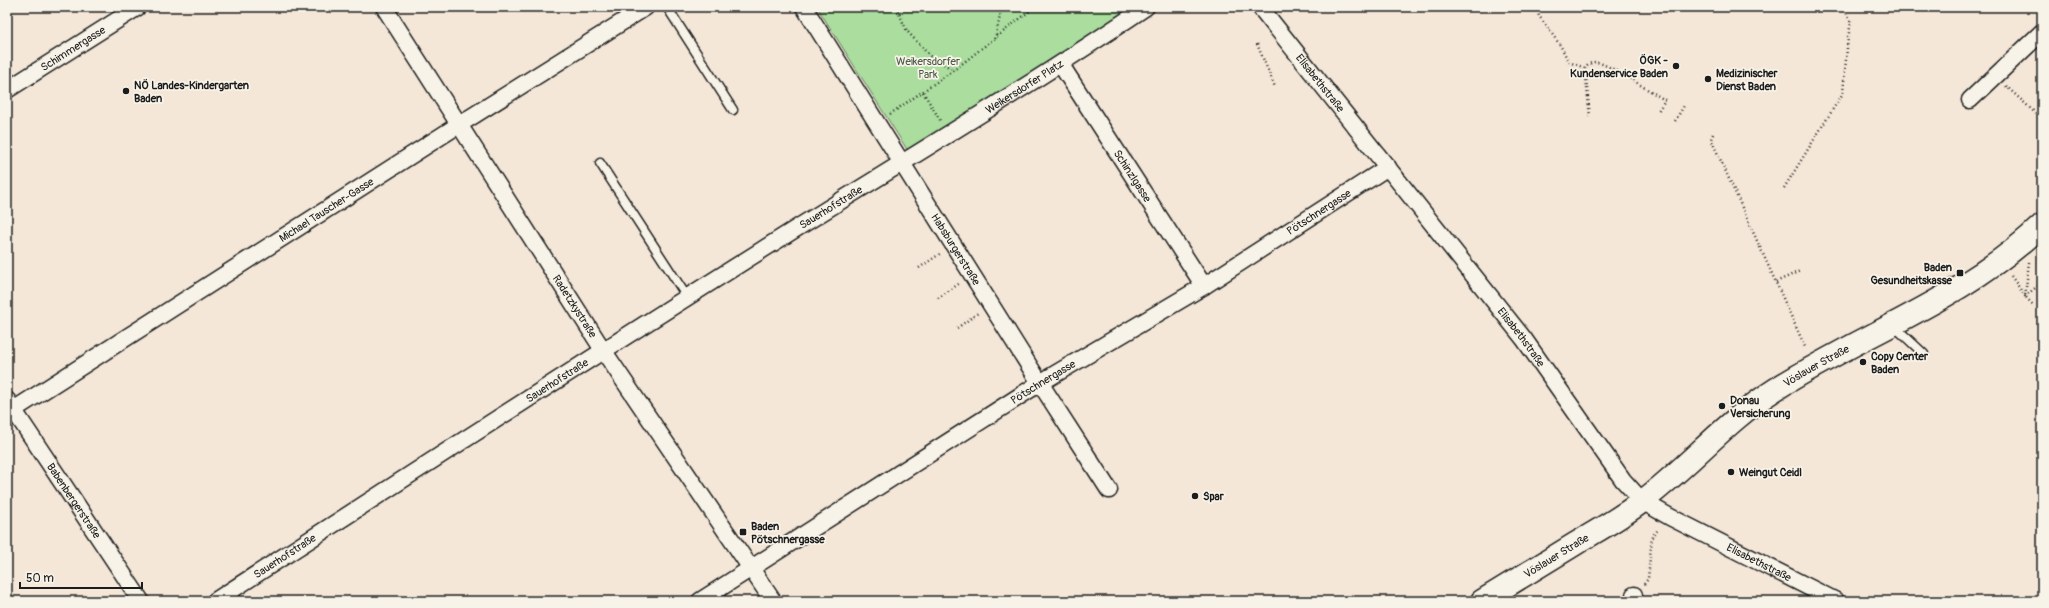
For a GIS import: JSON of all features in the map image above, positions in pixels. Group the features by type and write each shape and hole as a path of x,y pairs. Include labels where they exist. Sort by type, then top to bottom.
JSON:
{"street":[{"name":"Schimmergasse","path":"7,90 138,7"},
{"name":"Radetzkystraße","path":"384,7 603,350 773,601"},
{"name":"Michael Tauscher-Gasse","path":"9,408 646,7"},
{"name":"Habsburgerstraße","path":"804,7 972,276 1109,490"},
{"name":"Weikersdorfer Platz","path":"901,162 1061,65 1146,7"},
{"name":"Elisabethstraße","path":"1260,7 1524,339 1622,480 1642,501 1670,517 1836,601"},
{"path":"1970,100 2042,32"},
{"name":"Schinzlgasse","path":"1061,65 1204,286"},
{"name":"Sauerhofstraße","path":"215,601 603,350 901,162"},
{"name":"Pötschnergasse","path":"700,601 1040,383 1204,286 1388,167"},
{"name":"Vöslauer Straße","path":"1482,601 1623,515 1670,480 1748,409 1814,366 1966,284 1984,272 2042,225"},
{"name":"Babenbergerstraße","path":"9,408 141,601"}],"lane":[{"path":"667,7 733,110"},
{"path":"600,163 687,297"},
{"path":"1892,324 1924,354"}],"path":[{"path":"896,7 907,31 930,56 954,70"},
{"path":"995,39 1002,7"},
{"path":"876,123 924,92 1035,7"},
{"path":"1536,7 1539,16 1560,46 1569,62 1585,68"},
{"path":"1784,188 1843,93 1848,37 1851,23 1847,14 1848,7"},
{"path":"1257,44 1275,87"},
{"path":"1585,68 1590,63 1596,62 1665,100 1658,111"},
{"path":"1585,68 1590,117"},
{"path":"1995,76 2042,119"},
{"path":"924,92 948,134"},
{"path":"1675,121 1685,104"},
{"path":"1713,134 1711,139 1776,282 1776,286 1814,366"},
{"path":"919,268 953,245"},
{"path":"2026,296 2029,258"},
{"path":"1776,282 1800,271"},
{"path":"938,298 972,276"},
{"path":"2011,276 2033,305"},
{"path":"2026,296 2038,286"},
{"path":"957,328 991,305"},
{"path":"1634,598 1648,579 1652,536 1670,517"}],"green space":[{"name":"Weikersdorfer Park","path":"817,7 1136,7 908,151"}],"place":[{"name":"ÖGK - Kundenservice Baden","path":"1676,66"},
{"name":"Medizinischer Dienst Baden","path":"1708,79"},
{"name":"NÖ Landes-Kindergarten Baden","path":"126,91"},
{"name":"Baden Gesundheitskasse","path":"1960,273"},
{"name":"Copy Center Baden","path":"1863,362"},
{"name":"Donau Versicherung","path":"1722,406"},
{"name":"Weingut Ceidl","path":"1731,472"},
{"name":"Spar","path":"1195,496"},
{"name":"Baden Pötschnergasse","path":"743,532"}]}
